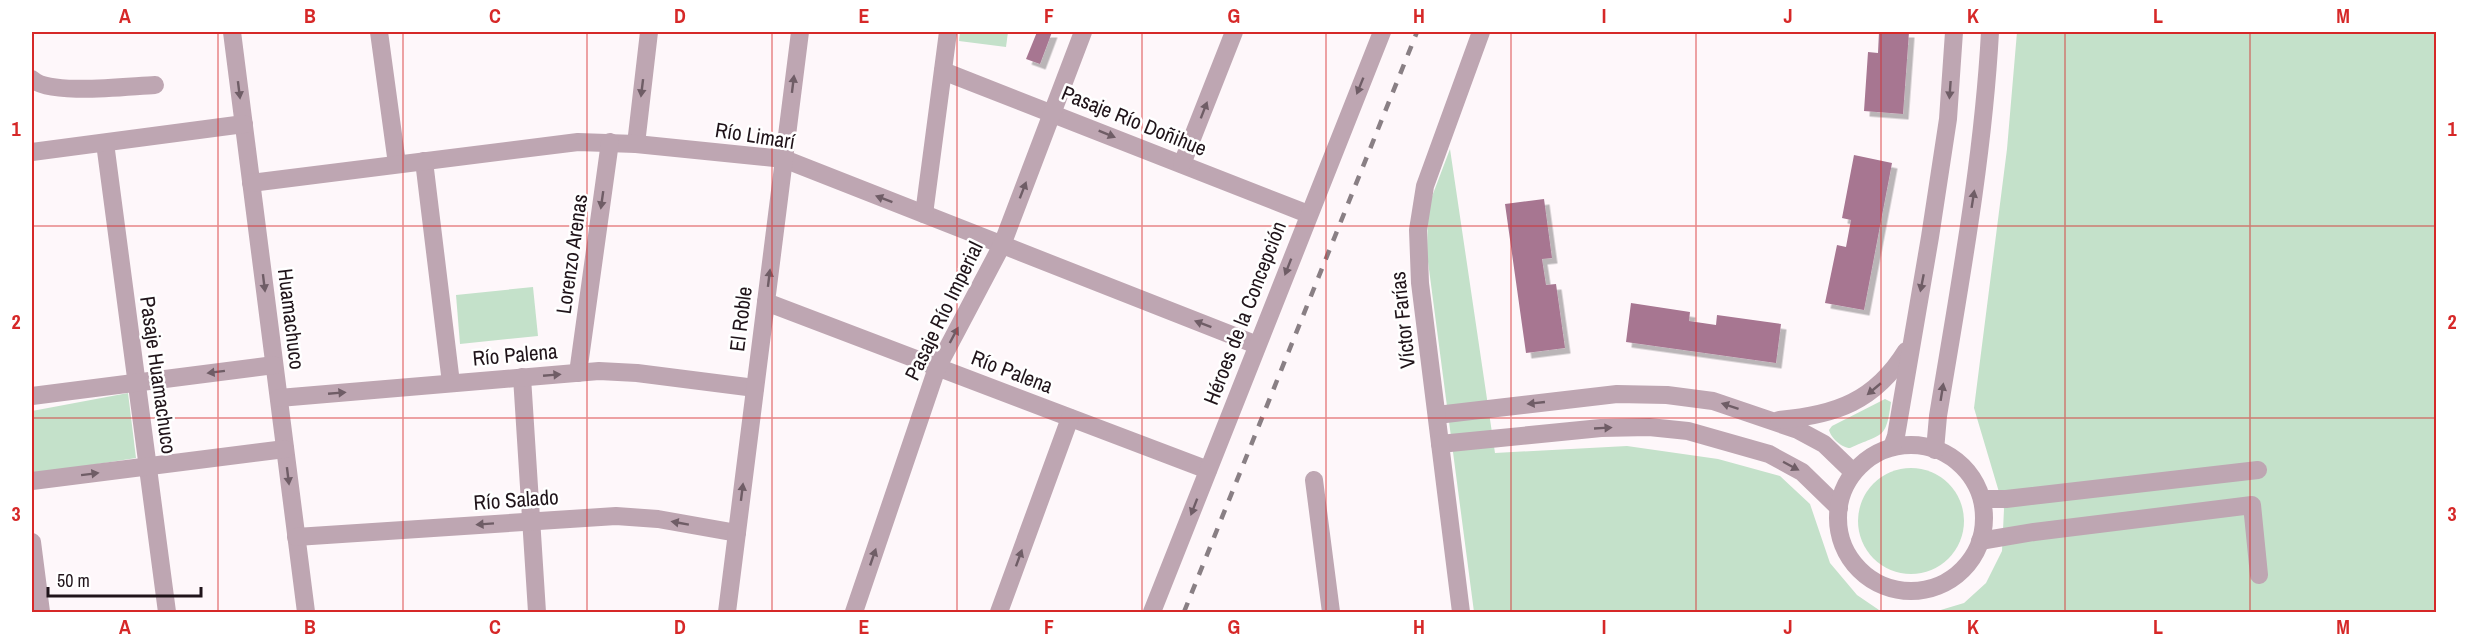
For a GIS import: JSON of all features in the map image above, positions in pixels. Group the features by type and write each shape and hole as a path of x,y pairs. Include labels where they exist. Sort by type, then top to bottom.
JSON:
{"street":[{"name":"Huamachuco","path":"232,32 306,612"},
{"path":"379,32 397,164"},
{"path":"636,144 649,32"},
{"name":"El Roble","path":"727,612 800,32"},
{"path":"924,214 948,32"},
{"name":"Pasaje Río Imperial","path":"854,612 937,368 1002,245 1083,32"},
{"path":"1182,164 1234,32"},
{"name":"Héroes de la Concepción","path":"1152,612 1382,32"},
{"name":"Víctor Farías","path":"1461,612 1420,283 1418,230 1425,186 1481,32"},
{"path":"1892,447 1899,421 1948,119 1954,32"},
{"path":"1935,450 1938,416 1975,185 1985,102 1990,32"},
{"name":"Pasaje Río Doñihue","path":"943,71 1308,214"},
{"path":"32,79 37,84 67,89 155,85"},
{"path":"32,152 244,124"},
{"name":"Río Limarí","path":"251,183 578,142 636,144 784,159 1257,345"},
{"name":"Lorenzo Arenas","path":"578,373 610,142"},
{"name":"Pasaje Huamachuco","path":"105,143 135,382 168,612"},
{"path":"424,161 451,383"},
{"name":"Río Palena","path":"766,302 1208,471"},
{"path":"1771,421 1808,418 1842,409 1868,395 1893,372 1910,344"},
{"path":"32,396 274,365"},
{"name":"Río Palena","path":"279,398 578,373 637,373 755,388"},
{"path":"522,377 537,612"},
{"path":"1437,414 1617,394 1667,395 1713,401 1798,430 1824,444 1853,472"},
{"path":"1575,399 1578,430"},
{"path":"999,612 1070,418"},
{"path":"1440,444 1578,430 1649,427 1688,431 1769,454 1802,472 1839,508"},
{"path":"1910,445 1935,450 1961,465 1973,478 1982,499 1984,511 1980,541 1974,555 1959,573 1940,585 1918,591 1893,590 1871,580 1852,563 1841,542 1837,517 1841,493 1853,472 1874,454 1892,447 1910,445"},
{"path":"32,481 285,449"},
{"path":"1982,499 2006,499 2258,470"},
{"path":"1314,480 1330,612"},
{"path":"1980,541 2034,532 2252,505 2259,575"},
{"name":"Río Salado","path":"296,537 639,516 737,533"},
{"path":"32,542 41,612"}],"green space":[{"path":"960,32 1008,32 1006,47 959,41"},
{"path":"2017,32 2436,32 2436,612 1934,612 1964,603 1986,583 2002,551 2004,509 1974,408 2007,149"},
{"path":"1450,149 1495,453 1627,446 1718,459 1780,476 1810,504 1830,563 1857,595 1879,610 1903,612 1474,612 1427,254 1428,207"},
{"path":"533,287 538,336 460,344 456,295"},
{"path":"128,393 136,458 34,474 32,411"},
{"path":"1885,399 1891,402 1887,423 1881,434 1850,448 1837,442 1832,436 1829,430 1832,426"},
{"path":"1911,468 1931,472 1949,483 1960,501 1964,521 1960,541 1949,559 1931,570 1911,574 1891,570 1873,559 1862,541 1858,521 1862,501 1873,483 1891,472"}],"building":[{"path":"1037,32 1052,32 1040,64 1026,59"},
{"path":"1879,32 1909,32 1903,114 1864,111 1868,52 1878,53"},
{"path":"1854,155 1892,163 1864,310 1825,303 1837,245 1846,247 1851,220 1842,218"},
{"path":"1544,199 1552,258 1542,259 1546,285 1556,284 1565,348 1526,353 1505,204"},
{"path":"1631,303 1690,312 1689,321 1716,325 1717,315 1781,324 1776,363 1626,342"}],"railway":[{"path":"1184,612 1417,32"}]}
